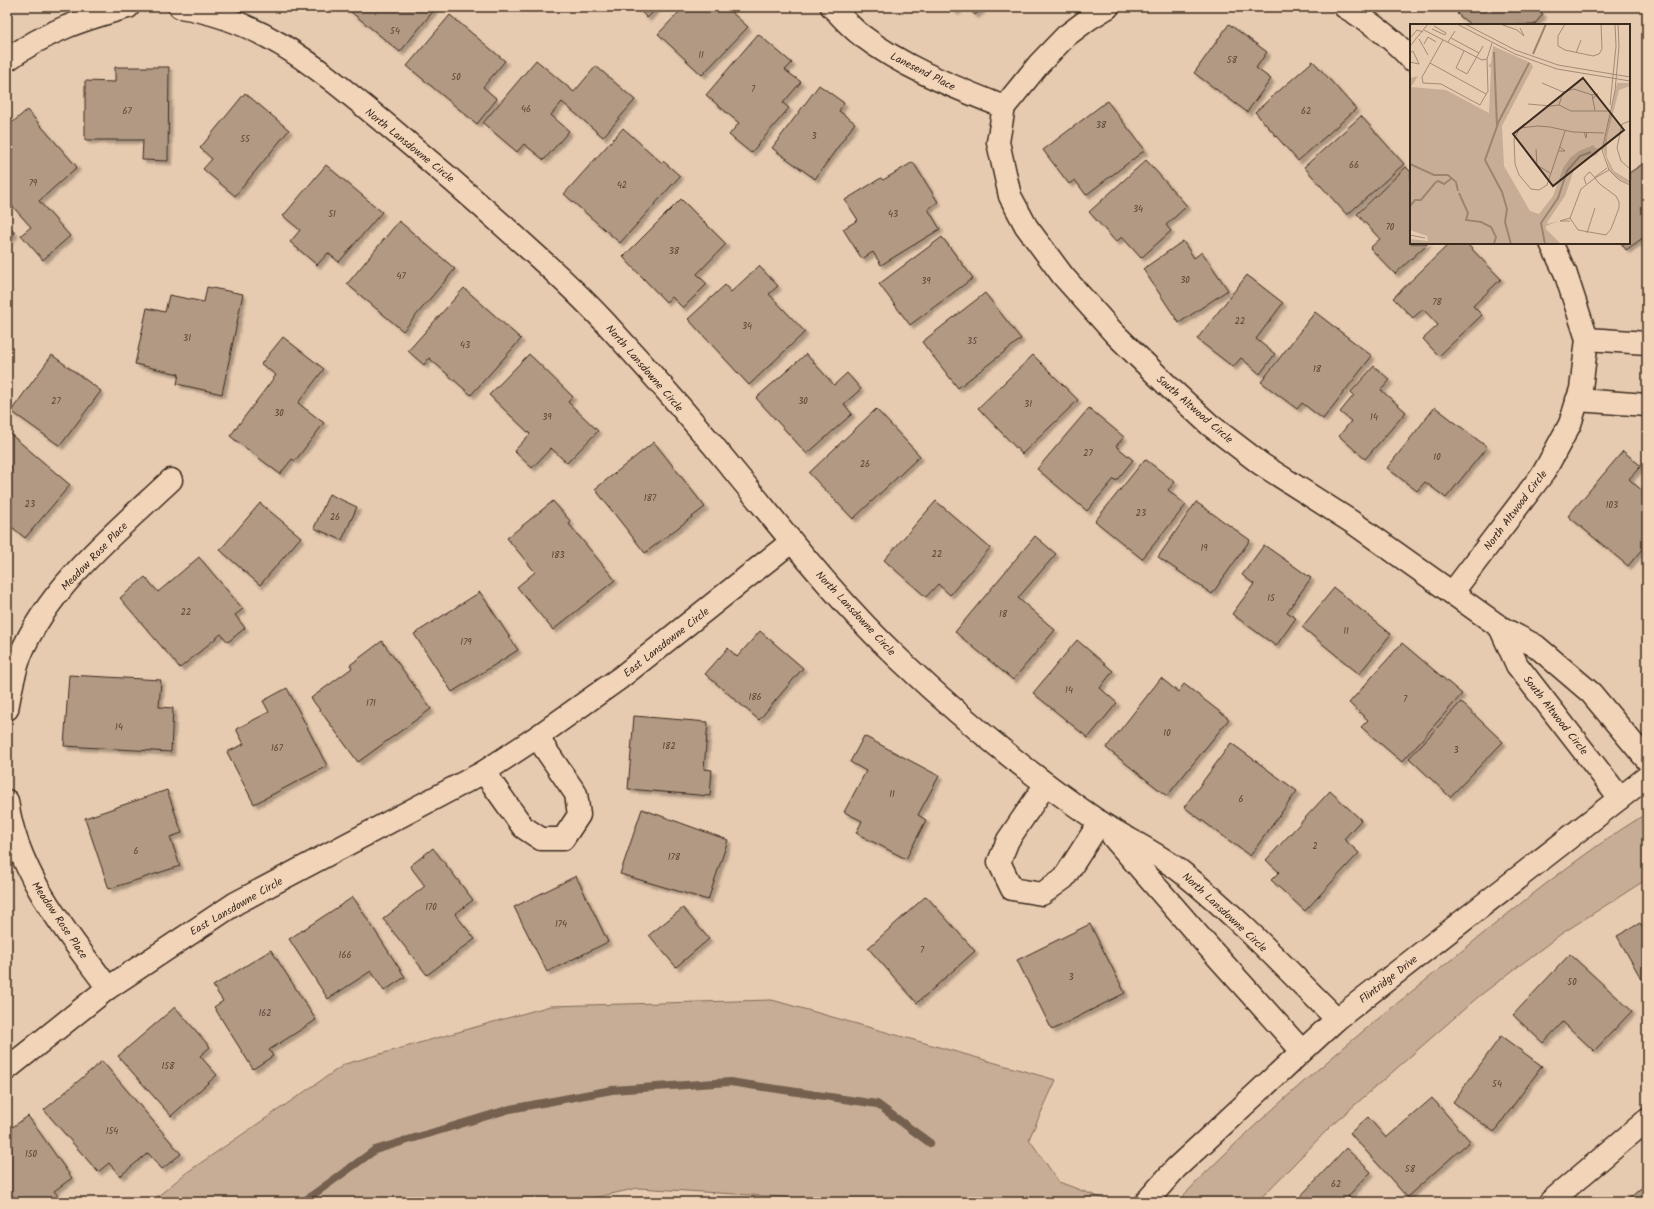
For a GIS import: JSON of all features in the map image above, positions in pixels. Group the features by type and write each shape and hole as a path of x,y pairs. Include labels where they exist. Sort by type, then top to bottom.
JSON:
{"street":[{"path":"7,60 49,34 81,20 128,7"},
{"name":"Lanesend Place","path":"832,7 860,35 902,63 947,84 1004,107"},
{"path":"1004,107 1039,64 1066,36 1108,7"},
{"path":"1345,7 1368,20 1402,48 1410,58"},
{"name":"North Lansdowne Circle","path":"191,8 234,20 267,35 334,82 459,185 566,283 611,328 743,481 791,542 848,607 897,658 1009,757 1100,822 1181,871 1235,918 1337,1019"},
{"name":"South Altwood Circle","path":"1004,107 998,142 1010,196 1026,226 1063,276 1114,333 1210,425 1255,460 1355,524 1500,627 1536,646 1591,693 1647,760"},
{"name":"North Altwood Circle","path":"1452,593 1544,472 1570,424 1581,389 1587,339 1565,272 1551,244"},
{"path":"1587,339 1647,343"},
{"path":"1577,400 1647,405"},
{"name":"Meadow Rose Place","path":"7,709 20,656 37,624 63,586 100,547 171,480"},
{"name":"East Lansdowne Circle","path":"7,1069 108,988 236,903 484,772 537,737 620,678 791,542"},
{"name":"South Altwood Circle","path":"1500,627 1517,665 1620,798"},
{"path":"484,772 523,827 541,839 563,839 579,815 576,794 537,737"},
{"name":"Flintridge Drive","path":"1146,1202 1176,1168 1337,1019 1647,777"},
{"path":"1046,784 1008,840 998,862 1012,889 1042,894 1064,878 1100,822"},
{"name":"Meadow Rose Place","path":"7,801 16,839 31,878 56,917 108,988"},
{"name":"North Lansdowne Circle","path":"1100,822 1205,943 1302,1051"},
{"path":"1550,1202 1647,1120"}],"shaded area":[{"path":"1647,813 1647,879 1561,934 1478,997 1332,1125 1257,1202 1177,1202 1274,1108 1341,1049 1544,885 1569,866"},
{"path":"772,1000 1056,1080 1029,1139 1059,1182 1104,1199 1102,1202 797,1202 783,1197 638,1188 575,1202 151,1202 186,1173 345,1064 550,1006"}],"building":[{"path":"345,7 430,7 434,10 400,52"},
{"path":"637,7 658,7 647,18"},
{"path":"684,7 730,7 728,9 748,27 702,75 658,34"},
{"path":"950,7 961,7 955,12"},
{"path":"967,7 984,7 975,15"},
{"path":"1462,7 1487,7 1490,9 1491,7 1534,7 1543,14 1535,24 1470,24 1457,14"},
{"path":"450,15 505,61 483,87 497,99 477,124 407,66"},
{"path":"1229,24 1267,52 1256,68 1271,79 1247,112 1194,73"},
{"path":"758,34 792,63 785,70 801,82 783,103 789,108 751,153 729,135 739,123 706,95"},
{"path":"536,60 574,92 596,66 635,100 603,137 562,102 551,115 569,131 544,160 524,144 517,152 483,123"},
{"path":"1313,61 1356,109 1298,161 1255,112"},
{"path":"115,67 169,67 168,161 142,160 143,140 85,140 85,81 115,82"},
{"path":"819,85 844,103 839,111 855,123 815,179 772,148"},
{"path":"245,93 289,130 235,196 203,169 212,159 200,148"},
{"path":"1107,101 1145,150 1086,195 1075,180 1069,184 1043,150"},
{"path":"27,110 77,167 39,201 70,236 43,260 21,235 31,227 7,200 7,127"},
{"path":"1361,116 1404,164 1347,215 1304,167"},
{"path":"623,128 662,163 663,161 680,176 620,243 564,194"},
{"path":"1146,160 1187,206 1166,225 1171,231 1141,258 1122,237 1116,242 1089,212"},
{"path":"1647,161 1647,235 1626,250 1622,244 1630,244 1630,172"},
{"path":"913,162 938,202 928,209 940,229 881,265 873,252 862,259 843,229 858,220 845,200 881,178 883,180"},
{"path":"326,165 382,212 339,262 328,253 317,265 290,242 300,230 283,216"},
{"path":"1406,167 1410,171 1410,244 1427,244 1395,274 1370,248 1380,239 1357,214"},
{"path":"681,199 726,244 697,274 707,284 683,308 672,297 666,302 623,257"},
{"path":"399,221 455,269 403,331 347,284"},
{"path":"7,226 15,233 7,242"},
{"path":"942,237 973,278 910,325 879,284"},
{"path":"1183,241 1194,258 1202,252 1228,290 1179,323 1143,269"},
{"path":"1449,244 1467,244 1501,279 1473,306 1482,315 1439,356 1423,339 1438,325 1423,309 1413,318 1393,298"},
{"path":"759,266 778,286 769,294 805,332 749,385 688,319 725,285 731,292"},
{"path":"1247,275 1283,303 1256,339 1275,354 1260,374 1241,358 1233,367 1197,339"},
{"path":"207,287 243,294 222,394 177,384 179,374 135,364 147,308 165,312 169,295 204,302"},
{"path":"464,288 521,339 471,395 429,358 424,365 408,351"},
{"path":"985,293 1021,339 958,388 922,342"},
{"path":"1315,312 1372,356 1323,419 1302,403 1297,409 1261,382"},
{"path":"283,337 324,369 298,403 324,423 295,461 292,459 280,474 230,436 276,375 261,364"},
{"path":"529,354 573,397 568,402 598,431 567,463 551,448 532,468 514,451 530,434 489,395"},
{"path":"806,354 834,385 847,373 861,389 844,404 852,414 807,454 756,398"},
{"path":"52,355 101,391 60,446 11,411"},
{"path":"1033,355 1078,400 1022,454 978,408"},
{"path":"1374,366 1390,380 1381,390 1406,412 1365,459 1339,436 1351,421 1340,412 1354,395 1351,392"},
{"path":"1435,407 1487,447 1446,498 1425,482 1417,491 1387,468"},
{"path":"1089,408 1124,437 1116,446 1133,460 1116,481 1114,479 1087,511 1037,469"},
{"path":"876,409 920,456 853,519 809,473"},
{"path":"9,433 70,485 25,538 7,523 7,436"},
{"path":"654,442 705,507 645,553 595,489"},
{"path":"1623,451 1641,466 1629,479 1647,495 1647,543 1628,566 1568,516"},
{"path":"1145,459 1175,482 1168,490 1186,505 1142,559 1095,521"},
{"path":"329,494 357,507 342,540 314,528"},
{"path":"553,501 571,522 569,524 615,580 553,630 517,587 535,572 507,538"},
{"path":"936,501 990,548 950,595 938,584 926,597 884,560"},
{"path":"1196,502 1250,540 1212,594 1158,557"},
{"path":"260,503 301,537 260,585 220,550"},
{"path":"1035,536 1056,554 1018,598 1055,630 1013,680 955,632"},
{"path":"1264,545 1311,578 1287,612 1296,618 1276,646 1232,614 1254,584 1242,575"},
{"path":"199,557 243,609 235,615 245,628 228,642 221,634 180,668 120,598 145,577 158,592"},
{"path":"1334,588 1391,634 1359,674 1302,627"},
{"path":"480,592 518,650 452,692 414,634"},
{"path":"760,631 803,668 759,720 705,674 728,648 737,657"},
{"path":"1077,640 1113,671 1100,688 1117,703 1088,738 1033,693"},
{"path":"382,641 431,709 358,762 311,698 352,668 350,665"},
{"path":"1402,643 1462,694 1402,762 1361,727 1368,720 1349,703"},
{"path":"69,675 161,680 159,707 173,708 171,752 64,746"},
{"path":"1161,678 1178,692 1184,684 1229,719 1167,796 1106,748"},
{"path":"287,688 327,766 254,804 227,752 244,744 236,729 269,712 263,701"},
{"path":"1461,702 1503,742 1450,797 1409,758"},
{"path":"634,716 708,722 704,769 712,770 710,796 628,789"},
{"path":"864,736 939,776 918,815 926,820 906,859 856,833 862,821 844,812 866,771 850,762"},
{"path":"1231,743 1297,791 1250,856 1184,807"},
{"path":"167,790 182,833 170,837 180,866 109,889 85,818"},
{"path":"1330,791 1361,820 1344,839 1359,853 1305,911 1271,880 1279,872 1266,860"},
{"path":"642,809 728,840 708,900 620,874"},
{"path":"433,848 473,900 455,914 475,939 427,975 383,919 425,886 410,866"},
{"path":"576,876 608,942 547,972 514,907"},
{"path":"926,896 975,951 917,1003 868,948"},
{"path":"353,897 405,977 384,991 371,971 328,999 289,939"},
{"path":"683,908 709,939 676,967 649,935"},
{"path":"1640,923 1647,935 1647,989 1617,936"},
{"path":"1090,924 1125,993 1052,1030 1017,960"},
{"path":"271,950 316,1020 269,1050 273,1056 253,1069 214,1007 223,1001 213,986"},
{"path":"1570,954 1632,1011 1594,1051 1563,1022 1543,1043 1513,1015"},
{"path":"175,1007 210,1047 200,1056 217,1075 171,1116 118,1056"},
{"path":"1501,1036 1542,1066 1494,1132 1453,1102"},
{"path":"102,1061 181,1154 162,1169 148,1153 120,1176 109,1163 98,1172 44,1110"},
{"path":"1432,1098 1470,1141 1407,1197 1350,1133 1368,1117 1386,1138"},
{"path":"28,1116 72,1178 54,1191 59,1197 51,1202 7,1202 7,1131"},
{"path":"1346,1148 1371,1172 1348,1196 1355,1202 1295,1202"},
{"path":"1647,1183 1647,1202 1625,1202"}],"waterway":[{"path":"303,1202 375,1150 510,1109 612,1090 730,1082 877,1104 930,1143"}]}
